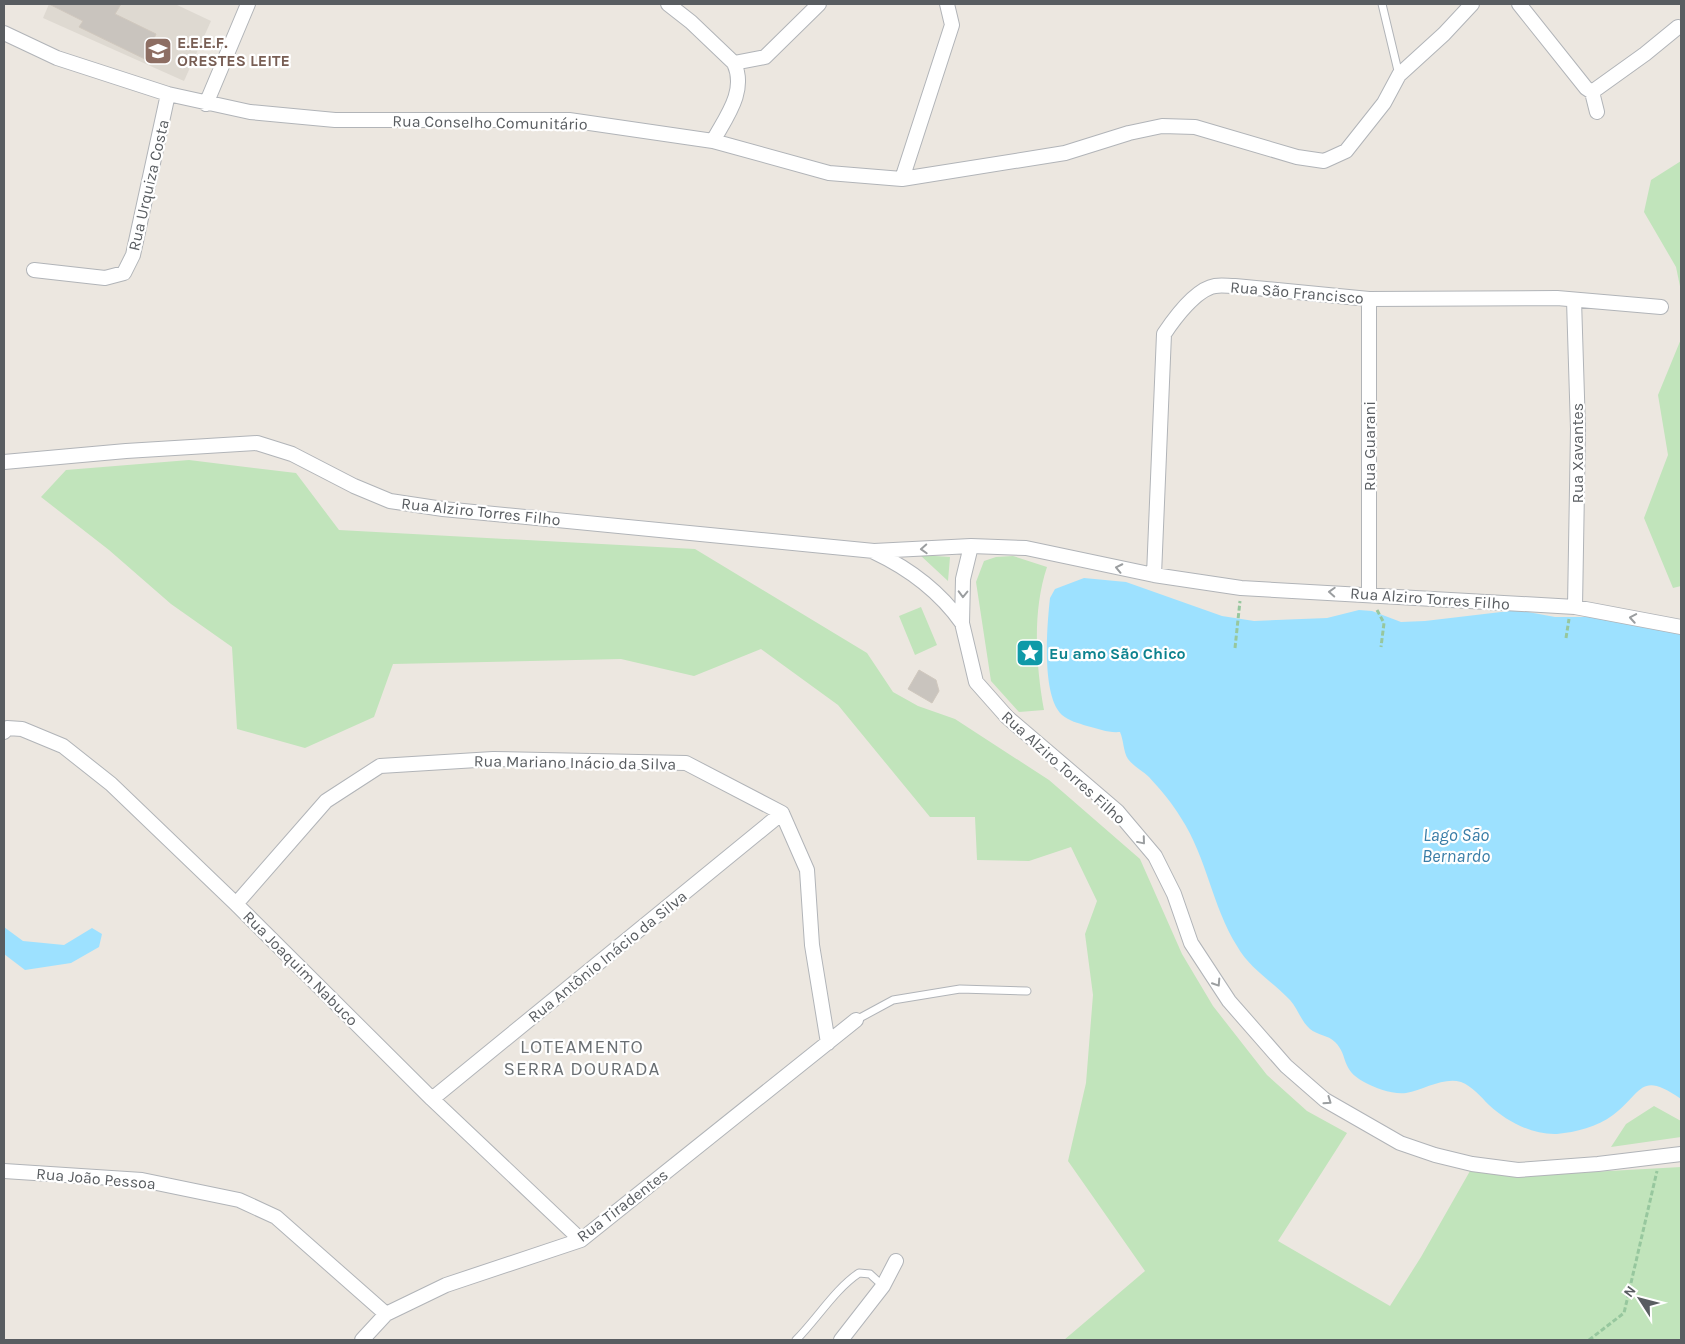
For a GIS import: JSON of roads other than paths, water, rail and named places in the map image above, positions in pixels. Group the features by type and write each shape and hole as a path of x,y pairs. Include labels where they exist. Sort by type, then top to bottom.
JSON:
{"street":[{"path":"206,104 248,4"},
{"path":"668,4 691,22 734,63 740,84 731,109 712,141"},
{"path":"734,63 764,57 819,4"},
{"path":"902,179 952,25 947,4"},
{"name":"Rua Conselho Comunitário","path":"4,32 57,58 168,94 206,104 250,112 336,120 569,120 712,141 829,173 902,179 1065,153 1129,133 1162,126 1195,127 1297,157 1324,161 1346,151 1384,103 1400,75 1444,34 1472,4"},
{"path":"1519,4 1586,88 1592,92 1597,112"},
{"path":"1592,92 1645,54 1678,27"},
{"name":"Rua Urquiza Costa","path":"34,270 106,278 124,273 133,255 168,94"},
{"name":"Rua São Francisco","path":"1154,575 1164,334 1177,316 1197,296 1213,286 1234,286 1369,299 1557,298 1661,307"},
{"name":"Rua Guarani","path":"1369,299 1369,594"},
{"name":"Rua Xavantes","path":"1574,300 1578,429 1575,607"},
{"name":"Rua Alziro Torres Filho","path":"4,462 126,451 257,443 292,454 354,486 390,501 442,509 874,551 971,546 1026,548 1154,575 1241,588 1575,607 1681,626"},
{"name":"Rua Alziro Torres Filho","path":"971,546 963,578 962,623 976,682 1007,717 1117,811 1155,856 1174,894 1191,944 1229,1001 1286,1066 1325,1100 1400,1143 1435,1155 1472,1164 1518,1170 1598,1164 1681,1154"},
{"path":"874,551 898,563 947,602 962,623"},
{"name":"Rua Joaquim Nabuco","path":"4,732 7,728 22,729 63,746 111,784 236,904 432,1099 581,1240"},
{"name":"Rua Mariano Inácio da Silva","path":"236,904 326,801 380,766 493,759 686,763 782,813"},
{"path":"782,813 807,870 812,945 828,1043"},
{"name":"Rua Antônio Inácio da Silva","path":"432,1099 782,813"},
{"name":"Rua Tiradentes","path":"362,1340 386,1314 446,1285 581,1240 856,1020"},
{"name":"Rua João Pessoa","path":"4,1171 142,1180 239,1200 276,1217 386,1314"},
{"path":"841,1340 883,1286 896,1261"}],"lane":[{"path":"1382,4 1400,75"},
{"path":"856,1020 893,1000 960,989 1027,991"},
{"path":"796,1340 818,1318 847,1281 859,1273 870,1274 883,1286"}],"water":[{"name":"Lago São Bernardo","path":"1084,578 1126,582 1222,616 1254,621 1327,618 1359,610 1372,611 1401,622 1425,621 1518,610 1555,617 1605,617 1681,633 1681,1099 1667,1090 1657,1086 1649,1086 1642,1088 1623,1107 1600,1123 1572,1132 1548,1134 1520,1126 1511,1121 1496,1111 1473,1089 1461,1082 1440,1082 1401,1093 1379,1089 1356,1077 1348,1067 1342,1052 1335,1042 1310,1029 1290,1000 1242,954 1221,915 1190,833 1162,792 1149,777 1128,759 1120,732 1111,732 1074,722 1062,715 1055,706 1048,677 1047,659 1050,598 1055,589"},
{"path":"4,927 23,941 64,945 92,928 102,934 99,947 71,963 25,970 4,954"}],"place":[{"name":"E.E.E.F. ORESTES LEITE","path":"158,51"},
{"name":"Eu amo São Chico","path":"1030,653"}],"district":[{"name":"LOTEAMENTO SERRA DOURADA","path":"582,1057"}]}
